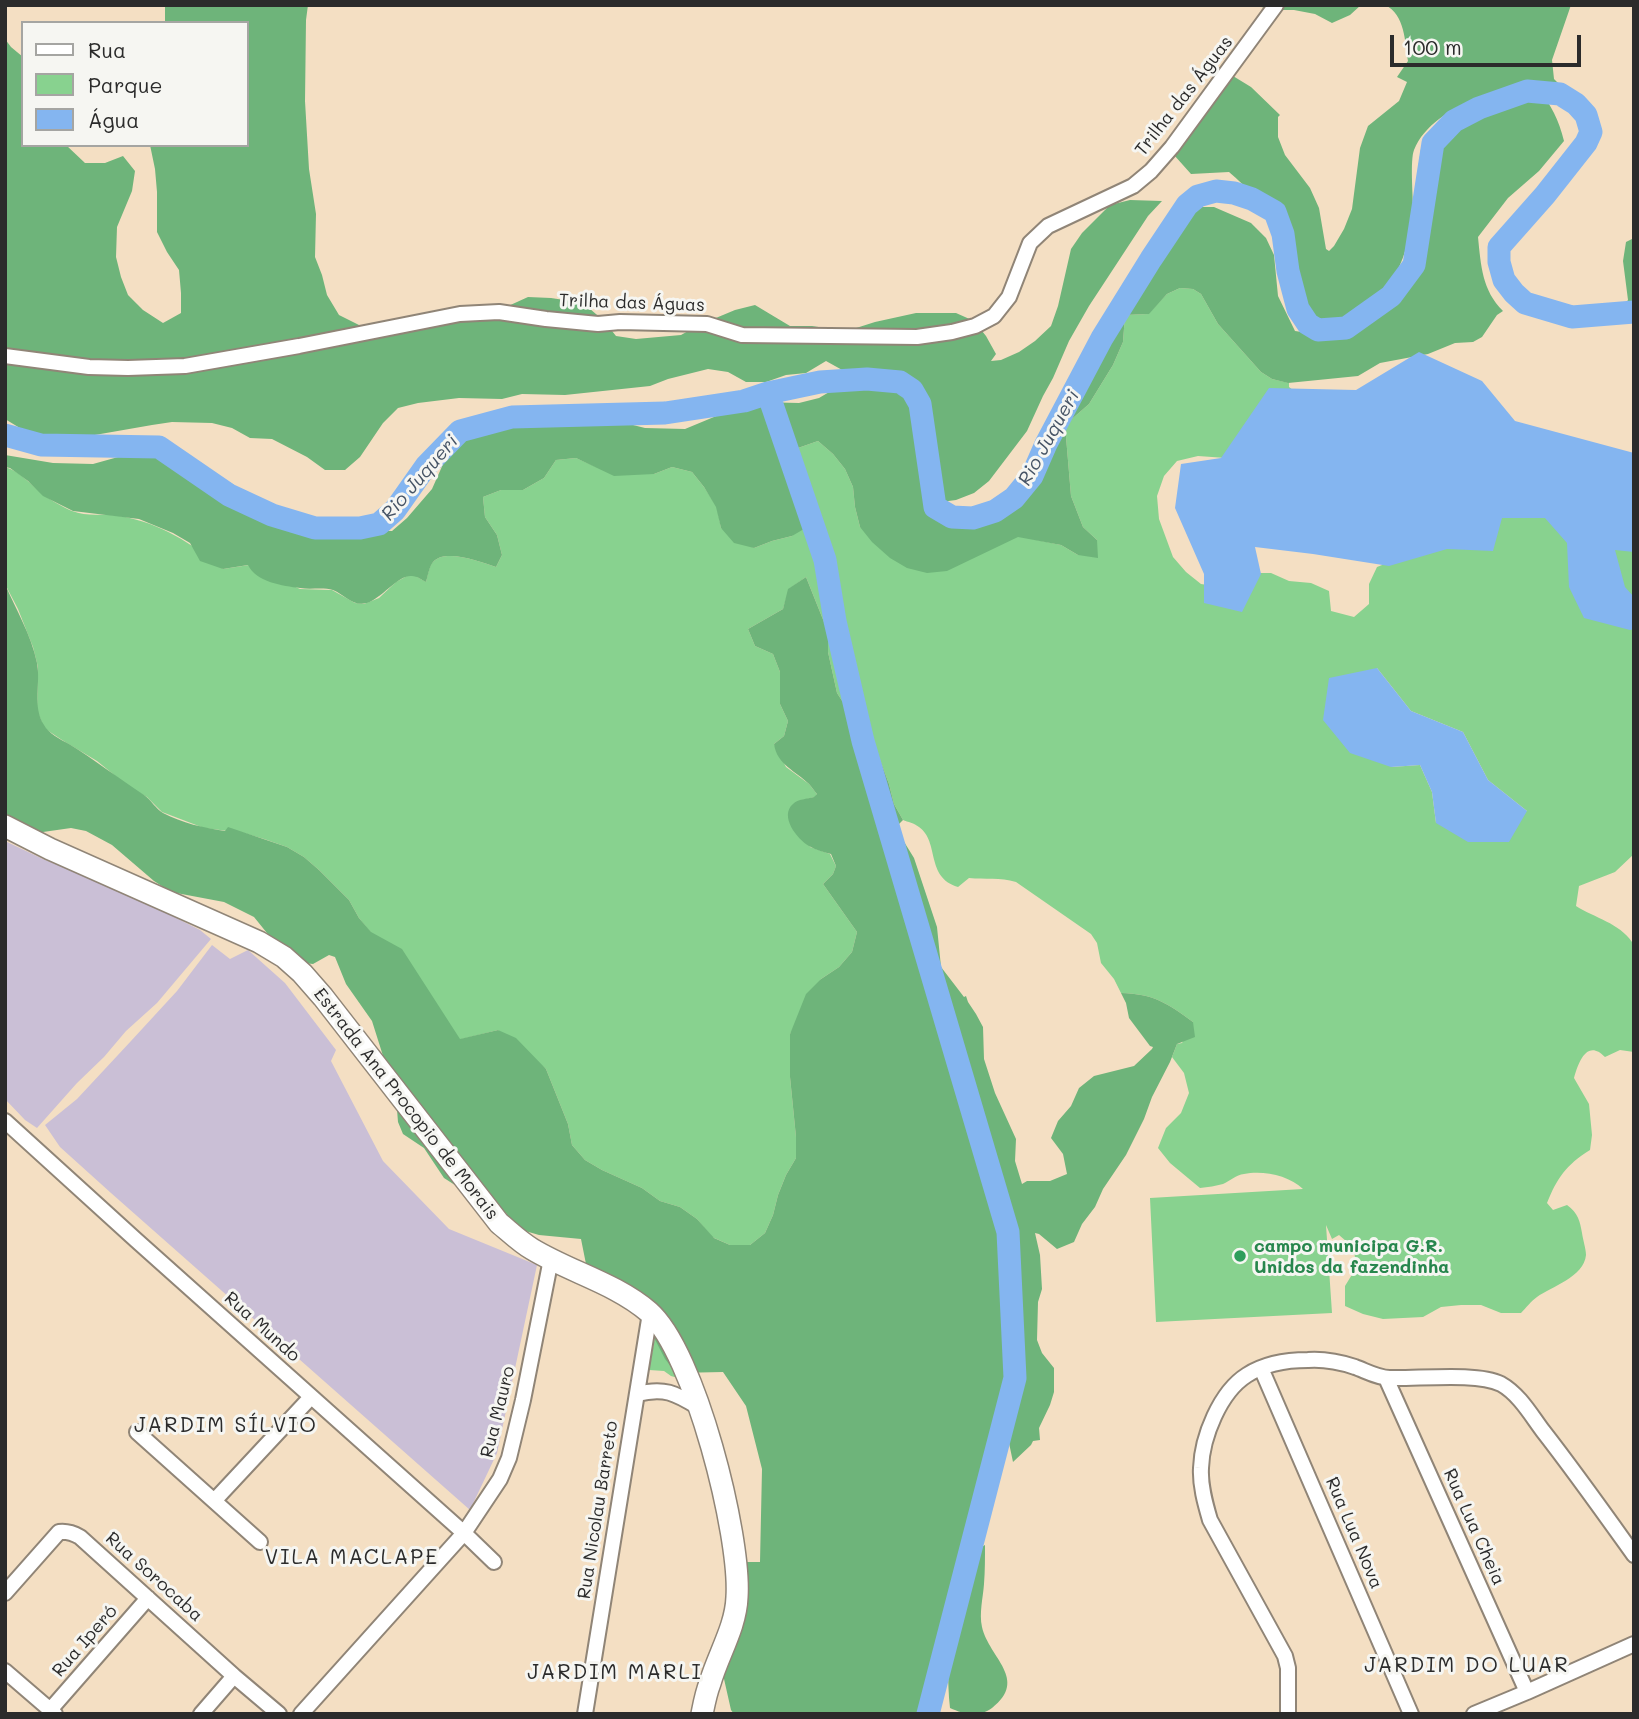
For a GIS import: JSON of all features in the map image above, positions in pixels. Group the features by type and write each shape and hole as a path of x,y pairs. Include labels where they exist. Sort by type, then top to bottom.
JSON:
{"street":[{"name":"Trilha das Águas","path":"5,356 89,367 185,366 460,314 499,312 598,324 707,324 742,335 917,337 975,326 994,316 1009,297 1030,243 1048,226 1133,186 1151,172 1276,5"},
{"name":"Estrada Ana Procopio de Morais","path":"5,826 50,849 222,924 284,957 302,972 323,996 499,1223 533,1250 629,1297 650,1313 662,1327 673,1344 698,1407 723,1495 734,1550 737,1581 734,1619 710,1683 702,1714"},
{"name":"Rua Mundo","path":"5,1121 494,1562"},
{"name":"Rua Mauro","path":"301,1714 464,1534 500,1479 509,1458 523,1400 551,1259"},
{"name":"Rua Nicolau Barreto","path":"585,1714 650,1313"},
{"path":"1288,1714 1288,1668 1285,1656 1210,1520 1202,1483 1203,1450 1218,1409 1234,1385 1261,1368 1309,1359 1351,1366 1386,1378 1479,1378 1501,1384 1520,1401 1634,1555"},
{"name":"Rua Lua Nova","path":"1261,1368 1411,1714"},
{"name":"Rua Lua Cheia","path":"1386,1378 1527,1692"},
{"path":"637,1394 650,1390 667,1391 698,1407"},
{"path":"214,1501 311,1397"},
{"path":"137,1432 260,1542"},
{"name":"Rua Sorocaba","path":"5,1593 59,1532 73,1533 279,1714"},
{"name":"Rua Iperó","path":"52,1712 148,1598"},
{"path":"1474,1714 1634,1644"},
{"path":"5,1671 52,1712"},
{"path":"201,1714 234,1676"}],"shaded area":[{"path":"5,841 147,903 200,930 211,939 157,1003 126,1031 37,1128 25,1120 5,1099"},
{"path":"212,945 230,959 248,950 285,983 336,1050 331,1061 383,1161 449,1229 537,1265 497,1453 470,1510 60,1147 45,1125 77,1099 131,1041 177,991"}],"green space":[{"path":"165,5 308,5 305,101 309,169 316,214 315,257 327,295 339,315 359,325 382,326 506,307 528,297 571,301 589,308 616,336 636,339 681,335 735,310 755,305 790,326 832,329 853,329 916,313 956,313 974,321 986,336 996,354 991,361 1001,360 1019,352 1051,326 1071,249 1082,233 1110,205 1130,200 1162,201 1148,216 1089,306 1069,341 1027,431 989,481 974,493 956,500 933,503 941,521 958,528 978,528 996,519 1037,466 1042,446 1052,429 1066,386 1086,349 1163,249 1173,232 1173,211 1214,207 1251,223 1266,238 1274,255 1278,296 1295,331 1335,334 1353,327 1389,305 1425,230 1427,210 1418,169 1421,149 1434,134 1451,124 1474,122 1479,103 1477,99 1474,100 1439,119 1424,133 1414,150 1413,209 1409,239 1395,276 1386,290 1367,307 1345,321 1337,325 1318,327 1302,302 1286,246 1251,193 1229,172 1191,174 1174,155 1215,87 1233,76 1251,87 1280,115 1278,137 1285,155 1310,188 1319,208 1326,249 1329,251 1344,229 1352,209 1360,148 1368,126 1399,101 1407,82 1397,77 1408,61 1403,29 1397,15 1385,5 1571,5 1552,60 1554,79 1558,83 1538,88 1554,113 1564,141 1539,171 1508,198 1478,237 1487,286 1503,311 1497,315 1482,337 1473,342 1455,343 1428,354 1380,363 1358,376 1288,383 1272,379 1261,372 1218,324 1201,294 1193,289 1180,288 1167,294 1149,314 1125,315 1123,342 1113,365 1089,404 1065,425 1071,496 1083,527 1097,540 1098,558 1078,555 1061,545 1018,537 947,571 927,573 907,568 890,558 860,527 853,487 845,469 818,441 798,448 798,468 817,506 809,526 792,536 754,548 734,543 721,528 716,507 692,472 672,467 654,474 614,476 576,458 556,460 544,478 523,490 501,490 483,497 485,517 497,535 502,555 496,567 447,556 432,563 426,582 407,576 373,600 362,604 353,602 333,590 304,589 271,582 257,575 248,565 223,569 200,561 190,543 139,519 73,511 43,496 28,481 5,467 5,455 53,463 93,464 154,447 174,452 231,483 266,507 346,530 392,531 432,489 448,453 463,439 481,431 542,422 625,423 645,428 685,429 738,407 758,402 799,403 819,398 836,388 844,371 826,361 806,373 786,375 766,382 746,382 728,372 708,369 650,386 565,395 522,394 502,399 459,398 418,403 398,408 383,423 360,457 345,470 325,470 307,457 272,439 250,438 232,428 212,423 172,422 89,436 71,444 51,443 33,436 5,419 5,39 21,55 21,147 68,147 85,163 105,163 123,156 135,171 132,191 117,227 116,257 128,295 143,310 163,323 181,313 181,293 179,270 157,232 157,192 150,147 248,147 248,21 165,21"},
{"path":"1252,5 1361,5 1350,15 1332,23 1315,14"},
{"path":"1634,238 1634,305 1621,309 1628,300 1623,261 1626,242"},
{"path":"1180,288 1193,289 1201,294 1218,324 1261,372 1272,379 1289,383 1289,387 1306,400 1240,459 1198,456 1177,461 1164,476 1157,496 1159,519 1173,557 1201,584 1221,587 1249,573 1271,573 1289,581 1311,583 1329,591 1331,611 1354,617 1369,604 1369,584 1377,567 1415,552 1486,493 1634,534 1634,854 1615,872 1579,886 1576,906 1614,925 1632,942 1634,1052 1620,1050 1605,1057 1599,1052 1588,1051 1578,1066 1574,1078 1589,1104 1592,1135 1590,1150 1563,1173 1547,1203 1553,1210 1567,1205 1574,1211 1580,1225 1586,1255 1584,1263 1573,1275 1537,1297 1521,1313 1501,1313 1481,1305 1461,1305 1441,1307 1423,1317 1383,1319 1345,1306 1345,1286 1356,1268 1354,1248 1339,1235 1332,1239 1326,1225 1332,1313 1156,1322 1150,1198 1303,1189 1283,1177 1259,1173 1241,1175 1223,1184 1200,1188 1170,1163 1158,1148 1166,1128 1181,1113 1189,1093 1184,1073 1172,1057 1177,1044 1182,1043 1193,1022 1160,1001 1143,995 1121,993 1101,963 1097,943 1091,934 1016,882 969,878 958,887 941,876 925,833 903,820 894,804 875,746 837,693 828,652 828,632 806,577 789,589 783,609 748,629 755,646 773,654 780,672 780,704 788,721 784,736 774,744 786,767 809,784 817,794 799,801 810,847 830,854 836,866 833,874 823,884 857,932 852,952 839,967 821,979 790,1034 796,1158 786,1175 765,1233 750,1245 730,1245 712,1237 697,1219 680,1207 660,1201 642,1188 585,1160 572,1145 568,1124 546,1069 498,1030 458,1040 359,918 349,900 304,857 287,847 264,839 244,833 204,828 162,812 147,797 129,787 97,761 44,728 37,710 38,667 33,647 5,584 5,467 69,509 84,514 135,519 163,529 199,550 223,569 249,565 300,589 332,590 355,603 364,604 379,598 407,576 414,575 426,582 434,561 447,556 496,567 502,555 497,535 485,517 483,497 501,490 523,490 544,478 556,460 576,458 594,466 634,474 654,474 672,467 692,472 717,507 721,528 754,548 792,536 817,506 798,468 798,448 818,441 845,469 853,487 860,527 965,561 1018,536 1061,545 1078,555 1097,540 1083,527 1071,496 1065,425 1089,404 1113,365 1123,342 1125,315 1148,314 1167,294","holes":["1377,668 1411,711 1463,732 1488,780 1527,811 1436,823 1432,792 1420,765 1391,767"]},
{"path":"806,577 828,632 828,652 837,693 875,746 894,804 903,820 898,825 898,832 914,858 937,927 941,967 964,997 966,996 983,1027 984,1059 995,1093 1016,1139 1015,1161 1022,1184 1027,1181 1050,1181 1067,1174 1063,1154 1051,1138 1058,1121 1071,1106 1079,1088 1094,1076 1134,1066 1152,1049 1129,1018 1121,993 1143,995 1160,1001 1193,1022 1195,1037 1177,1044 1126,1155 1082,1224 1074,1242 1057,1249 1035,1233 1040,1255 1042,1289 1038,1302 1037,1340 1042,1353 1054,1368 1054,1392 1039,1428 1040,1440 1033,1441 1013,1462 1009,1443 989,1445 960,1550 967,1555 985,1545 982,1627 1007,1678 1007,1687 1002,1697 992,1708 976,1714 950,1708 946,1628 941,1625 918,1714 734,1714 722,1670 740,1562 760,1562 762,1469 746,1406 723,1372 676,1373 665,1359 638,1307 592,1274 586,1264 581,1239 539,1235 515,1228 506,1213 486,1205 444,1178 424,1148 403,1134 398,1122 396,1097 372,1021 346,984 335,957 329,955 313,964 304,963 271,938 254,917 224,902 171,892 112,845 86,831 71,828 36,833 5,823 5,584 34,652 38,671 38,710 48,731 144,795 163,813 201,827 225,831 228,827 287,847 304,857 349,900 371,932 402,949 460,1039 498,1030 516,1038 546,1069 568,1124 572,1145 585,1160 642,1188 660,1201 680,1207 697,1219 714,1238 730,1245 750,1245 765,1233 786,1175 796,1158 790,1034 806,994 821,979 839,967 852,952 857,932 823,884 833,874 836,866 831,854 804,843 791,827 789,809 800,800 817,794 783,762 776,751 774,744 784,736 788,721 780,704 780,672 773,654 755,646 748,629 783,609 788,589"},
{"path":"655,1337 678,1378 664,1371 649,1370"}],"water":[{"path":"1419,352 1482,381 1515,421 1634,453 1634,552 1615,550 1625,587 1634,597 1634,629 1584,618 1569,587 1567,543 1545,518 1502,518 1493,551 1447,549 1389,566 1255,547 1261,574 1242,612 1204,603 1204,574 1175,508 1181,464 1221,458 1269,388 1356,390"},
{"path":"1377,668 1411,711 1463,732 1488,780 1527,811 1509,842 1468,842 1436,823 1432,792 1420,765 1391,767 1350,753 1323,720 1329,678"}],"waterway":[{"name":"Rio Juqueri","path":"5,435 41,445 159,447 229,495 272,515 315,528 360,528 379,524 395,510 426,466 460,431 512,417 665,413 744,401 820,382 867,379 900,382 912,390 920,404 935,507 952,517 973,518 995,511 1014,498 1032,476 1102,338 1187,205 1198,196 1216,191 1234,193 1252,199 1275,212 1283,234 1288,271 1298,309 1308,324 1318,330 1346,328 1391,296 1414,265 1433,143 1454,121 1479,108 1527,91 1560,94 1576,104 1586,115 1591,132 1586,143 1545,195 1499,247 1499,262 1504,280 1525,303 1572,317 1634,312"},
{"path":"768,393 825,560 835,621 863,741 1008,1232 1015,1378 928,1714"}],"place":[{"name":"campo municipa G.R. Unidos da fazendinha","path":"1240,1256"}],"district":[{"name":"JARDIM SÍLVIO","path":"226,1426"},
{"name":"VILA MACLAPE","path":"352,1558"},
{"name":"JARDIM DO LUAR","path":"1467,1666"},
{"name":"JARDIM MARLI","path":"615,1673"}]}
